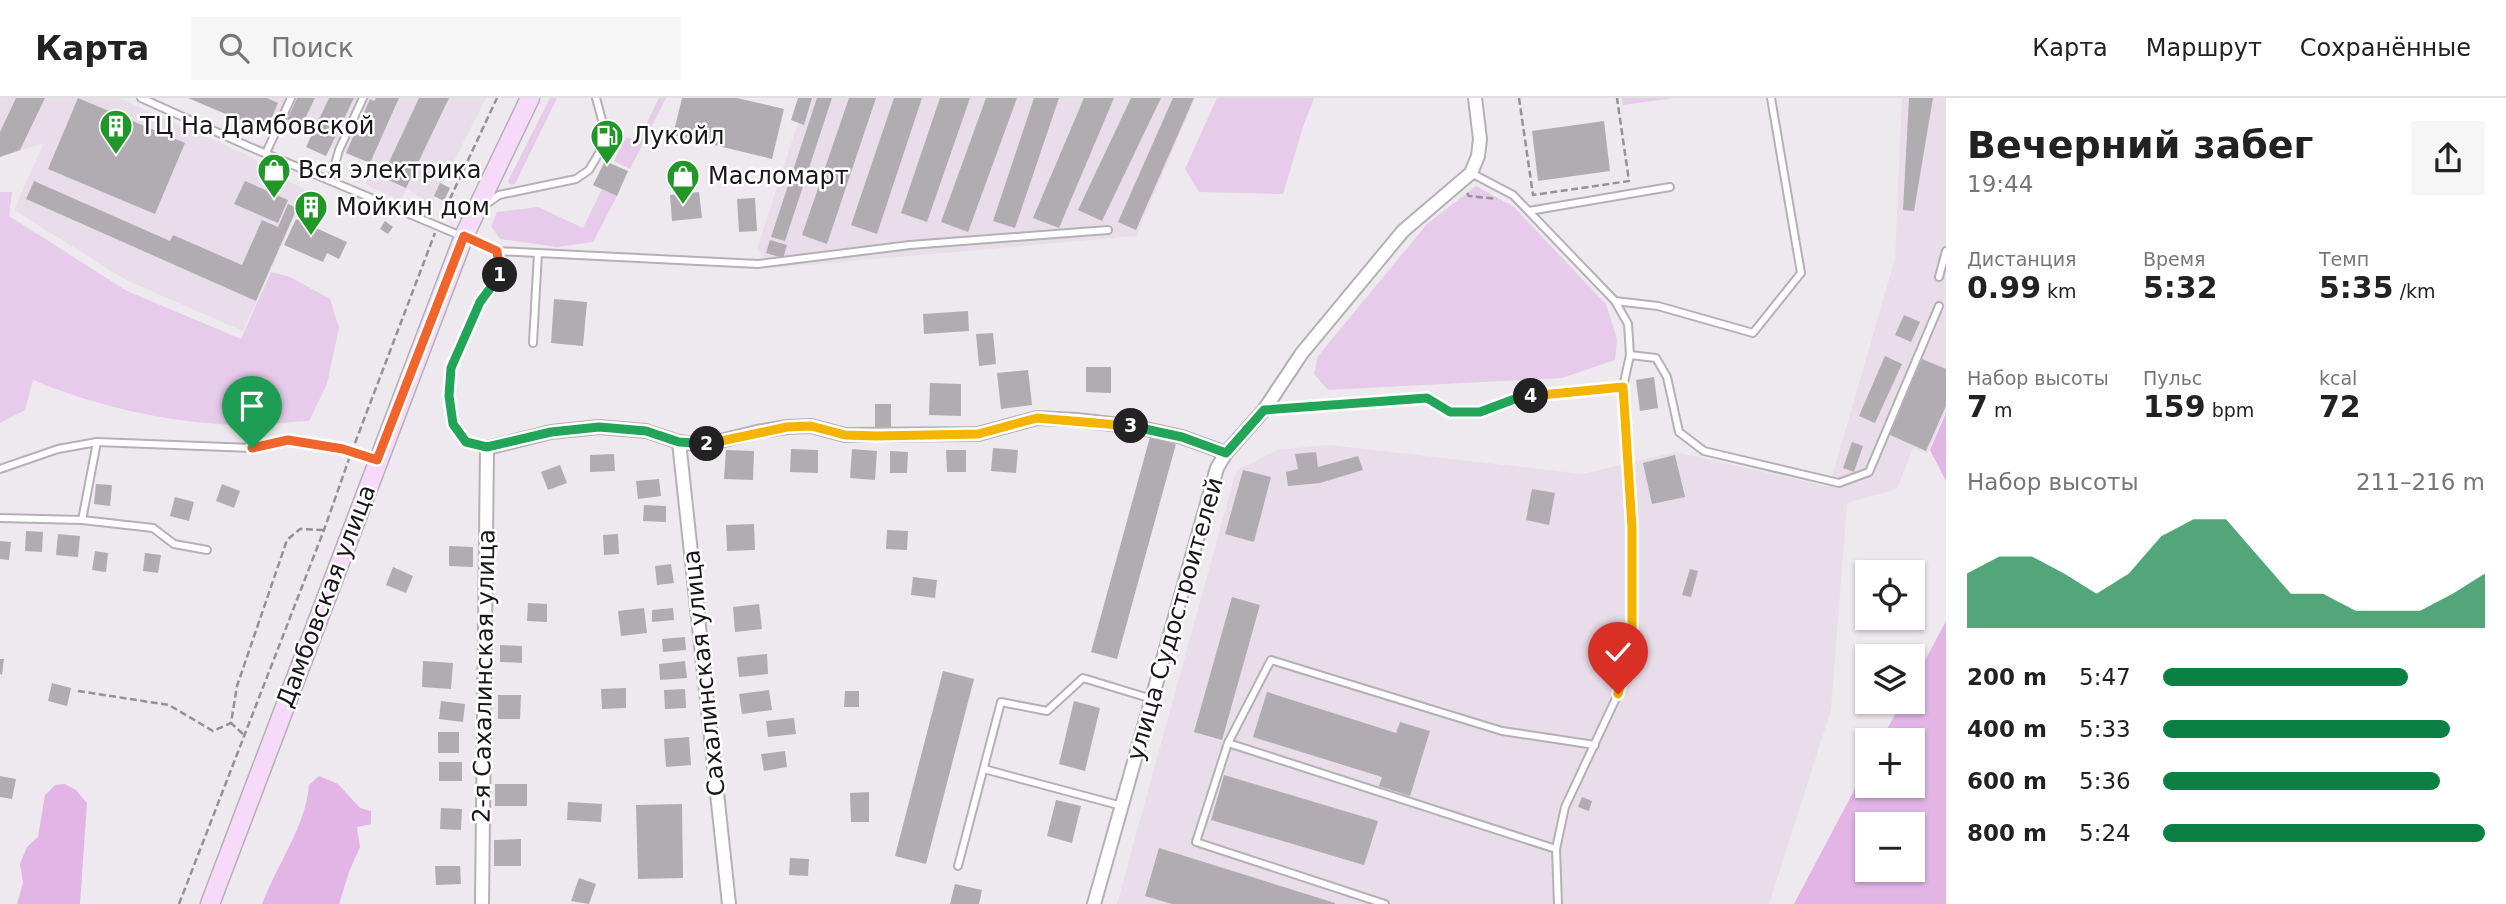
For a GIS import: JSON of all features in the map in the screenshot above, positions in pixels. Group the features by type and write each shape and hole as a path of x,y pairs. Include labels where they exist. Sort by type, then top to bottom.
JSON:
{"main road":[{"name":"Дамбовская улица","path":"210,904 464,236 530,98"}],"street":[{"path":"1471,173 1478,156 1480,139 1475,98"},
{"name":"улица Судостроителей","path":"1094,904 1217,468 1226,453 1264,410 1302,353 1404,231 1471,173"},
{"path":"487,447 551,432 599,427 646,431 679,442 704,445 757,432 811,426 845,435 978,434 1037,418 1138,427 1182,437 1226,453"},
{"name":"Сахалинская улица","path":"679,442 729,904"},
{"name":"2-я Сахалинская улица","path":"482,904 487,447"}],"lane":[{"path":"141,98 497,251 758,264 910,245 1108,230"},
{"path":"266,153 291,98"},
{"path":"331,180 339,150 363,98"},
{"path":"475,212 499,195 576,179 589,170 601,148 605,131 596,98"},
{"path":"1615,301 1658,306 1753,333 1801,273 1771,98"},
{"path":"1471,173 1513,195 1615,301 1628,324 1630,355 1623,387 1632,527 1632,638 1618,694 1565,807 1556,849 1558,904"},
{"path":"1529,211 1670,187"},
{"path":"487,447 466,442 453,424 449,396 451,368 465,335 480,302 501,274 497,251"},
{"path":"1939,278 1946,251"},
{"path":"533,343 538,253"},
{"path":"1630,355 1656,358 1667,377 1679,432 1704,451 1839,483 1869,472 1939,306"},
{"path":"1264,410 1427,398 1450,412 1480,412 1520,397 1623,387"},
{"path":"0,469 58,449 97,442 252,448 288,440 352,451 377,460"},
{"path":"82,520 97,442"},
{"path":"0,518 82,520 153,528 174,544 207,550"},
{"path":"1385,904 1196,842 1227,743 1271,660 1502,731 1595,745"},
{"path":"958,866 1001,702 1047,711 1083,678 1152,699"},
{"path":"1227,743 1556,849"},
{"path":"984,769 1122,806"}],"path":[{"path":"179,904 438,226 497,98"},
{"path":"1519,98 1533,195 1629,181 1617,98"},
{"path":"232,723 237,685 287,540 300,529 324,530"},
{"path":"78,691 169,705 213,730 232,723"},
{"path":"232,723 244,735"}],"shaded area":[{"path":"0,98 119,98 245,154 306,191 243,331 126,280 14,210 44,143 0,157"},
{"path":"188,98 486,98 431,206 407,188 400,201 365,184 373,165 331,147 326,156 306,147 313,132 274,114 266,131"},
{"path":"550,98 557,98 515,184 511,185 508,181"},
{"path":"659,98 666,98 630,169 614,161 626,137 638,141"},
{"path":"806,98 1195,98 1136,236 773,268 757,249"},
{"path":"1217,98 1314,98 1283,194 1199,192 1185,169"},
{"path":"1622,98 1673,98 1623,105"},
{"path":"1902,98 1946,98 1946,411 1927,454 1913,448 1897,489 1847,503 1831,710 1769,904 1117,904 1236,471 1277,450 1329,445 1582,474 1676,452 1829,487 1895,259"},
{"path":"1476,186 1514,207 1606,304 1617,339 1615,360 1562,378 1328,390 1314,374 1318,356 1427,224"},
{"path":"602,189 617,196 593,242 557,247 500,239 491,226 497,212 538,207 583,228"},
{"path":"0,192 12,192 9,216 127,291 241,339 271,272 290,277 330,299 339,328 327,384 309,421 248,425 186,421 108,406 33,380 25,410 0,423"},
{"path":"1946,413 1946,481 1930,450"},
{"path":"1946,621 1946,904 1794,904 1855,789 1855,798 1925,798 1925,728 1888,728 1895,714 1925,714 1925,660"},
{"path":"319,776 338,784 360,808 371,811 371,824 357,827 360,847 339,904 262,904 297,830 309,785"},
{"path":"65,784 76,790 87,803 80,904 17,904 23,883 20,864 27,847 38,837 45,795 55,785"}],"building":[{"path":"16,98 45,98 20,150 0,157 0,132"},
{"name":"ТЦ На Дамбовской","path":"78,98 185,143 155,214 48,169"},
{"path":"188,98 267,98 278,103 266,131"},
{"path":"297,98 315,98 301,127 287,120"},
{"path":"329,98 354,98 326,156 306,147"},
{"path":"376,98 399,98 370,163 346,153 370,99 374,101"},
{"path":"419,98 449,98 406,188 382,177"},
{"path":"682,98 737,98 784,109 772,159 673,135"},
{"path":"798,98 812,98 804,125 791,120"},
{"path":"817,98 832,98 785,241 771,237"},
{"path":"849,98 876,98 827,244 802,235"},
{"path":"894,98 922,98 877,234 851,225"},
{"path":"940,98 970,98 927,222 901,213"},
{"path":"986,98 1017,98 968,232 941,222"},
{"path":"1034,98 1059,98 1015,228 993,221"},
{"path":"1084,98 1114,98 1059,228 1033,218"},
{"path":"1131,98 1161,98 1102,221 1078,210"},
{"path":"1173,98 1194,98 1136,230 1118,222"},
{"path":"1909,98 1933,98 1914,211 1903,210"},
{"path":"1604,121 1610,171 1538,181 1532,131"},
{"path":"605,161 628,171 617,196 593,185"},
{"path":"34,181 170,241 173,235 242,265 262,220 278,227 288,204 297,208 256,301 26,199"},
{"path":"245,181 288,200 278,223 234,204"},
{"path":"440,183 450,188 444,201 434,196"},
{"path":"699,192 702,218 672,221 670,195"},
{"path":"301,193 314,199 311,205 298,199"},
{"path":"755,198 757,231 739,232 737,199"},
{"name":"Мойкин дом","path":"296,219 347,242 339,259 327,253 323,262 284,245"},
{"path":"385,221 393,227 388,234 380,229"},
{"path":"770,240 787,245 783,258 766,253"},
{"path":"554,299 587,302 583,346 551,343"},
{"path":"968,311 969,331 924,334 923,314"},
{"path":"1904,315 1920,322 1911,342 1895,335"},
{"path":"993,333 996,364 979,366 976,334"},
{"path":"1885,356 1902,364 1875,423 1859,416"},
{"path":"1922,359 1946,369 1946,406 1926,451 1888,434"},
{"path":"1086,367 1111,367 1111,393 1086,392"},
{"path":"1028,370 1032,405 1001,409 997,373"},
{"path":"1654,377 1658,408 1640,411 1636,380"},
{"path":"930,383 961,384 961,416 929,415"},
{"path":"875,404 891,404 891,427 875,427"},
{"path":"1150,437 1176,444 1117,659 1091,652"},
{"path":"1852,442 1863,446 1854,472 1843,468"},
{"path":"993,448 1018,450 1016,473 991,471"},
{"path":"791,449 818,450 818,473 790,472"},
{"path":"852,449 877,451 875,480 850,478"},
{"path":"726,450 754,451 753,480 724,479"},
{"path":"946,450 966,450 966,472 947,472"},
{"path":"890,451 908,452 907,473 890,473"},
{"path":"1316,452 1318,467 1358,456 1363,470 1320,483 1288,486 1286,472 1298,469 1295,454"},
{"path":"614,454 615,471 590,472 590,455"},
{"path":"1675,455 1685,497 1652,504 1643,463"},
{"path":"560,465 567,483 548,490 541,472"},
{"path":"1243,470 1271,477 1254,542 1225,534"},
{"path":"659,479 661,496 638,499 636,481"},
{"path":"96,484 112,485 110,506 94,504"},
{"path":"222,484 240,491 234,508 216,501"},
{"path":"1532,489 1555,493 1549,525 1526,520"},
{"path":"175,497 194,502 189,521 170,516"},
{"path":"644,505 666,506 666,522 643,521"},
{"path":"754,524 755,550 727,551 726,525"},
{"path":"887,530 908,531 907,550 886,549"},
{"path":"26,531 43,532 42,552 25,551"},
{"path":"58,534 80,536 78,557 56,555"},
{"path":"618,534 619,554 604,555 603,535"},
{"path":"0,541 11,542 9,560 0,559"},
{"path":"449,546 473,547 473,567 449,566"},
{"path":"95,551 108,553 106,572 92,570"},
{"path":"145,553 161,555 158,573 143,571"},
{"path":"671,564 674,583 657,585 655,566"},
{"path":"393,567 413,576 406,593 386,585"},
{"path":"1690,569 1698,571 1691,597 1682,595"},
{"path":"913,577 937,580 935,598 911,595"},
{"path":"1232,597 1260,605 1222,740 1194,732"},
{"path":"528,603 547,604 547,622 527,621"},
{"path":"759,604 762,629 735,632 733,607"},
{"path":"644,608 647,633 621,636 618,611"},
{"path":"673,608 674,620 652,622 652,610"},
{"path":"685,637 686,650 663,652 662,639"},
{"path":"500,645 522,646 522,663 500,662"},
{"path":"767,654 768,674 739,677 737,657"},
{"path":"0,659 4,659 2,675 0,674"},
{"path":"423,661 453,663 451,689 422,687"},
{"path":"685,661 687,678 660,680 659,664"},
{"path":"943,671 974,679 926,864 895,856"},
{"path":"52,683 71,688 67,706 48,701"},
{"path":"626,688 626,708 602,709 601,689"},
{"path":"685,689 686,708 665,709 664,690"},
{"path":"769,690 772,710 742,714 739,694"},
{"path":"845,691 859,691 859,707 844,707"},
{"path":"1267,692 1396,733 1400,722 1430,731 1410,796 1379,786 1382,777 1253,737"},
{"path":"498,695 521,695 520,719 498,719"},
{"path":"441,701 465,704 463,722 439,719"},
{"path":"1074,701 1100,708 1085,771 1059,764"},
{"path":"794,718 796,734 768,737 766,721"},
{"path":"438,732 459,732 459,753 438,753"},
{"path":"689,737 691,765 666,767 664,739"},
{"path":"785,751 787,767 764,771 761,754"},
{"path":"439,762 462,762 462,781 439,781"},
{"path":"1224,775 1378,821 1364,865 1211,820"},
{"path":"0,776 16,779 12,799 0,797"},
{"path":"495,784 527,784 527,806 495,806"},
{"path":"869,792 869,822 851,822 850,793"},
{"path":"1582,797 1592,801 1589,811 1578,807"},
{"path":"1056,800 1081,806 1072,843 1047,836"},
{"path":"568,802 602,804 601,822 567,820"},
{"path":"682,804 683,878 638,879 636,805"},
{"path":"441,808 462,809 461,830 440,829"},
{"path":"521,839 521,866 494,866 494,840"},
{"path":"1159,848 1335,904 1172,904 1145,896"},
{"path":"790,858 809,859 808,876 789,875"},
{"path":"435,866 460,866 461,884 436,885"},
{"path":"579,878 596,884 589,904 571,901"},
{"path":"955,884 982,890 979,904 950,904"}],"place":[{"name":"ТЦ На Дамбовской","path":"116,156"},
{"name":"Лукойл","path":"607,166"},
{"name":"Вся электрика","path":"274,200"},
{"name":"Масломарт","path":"683,206"},
{"name":"Мойкин дом","path":"311,237"}],"route":[{"path":"252,448 288,440 343,449 377,460 464,236 497,251 501,274 480,302 451,368 449,396 453,424 466,442 487,447 551,432 599,427 646,431 679,442 704,445 787,427 811,426 845,435 978,434 1037,418 1138,427 1182,437 1226,453 1264,410 1427,398 1450,412 1480,412 1520,397 1623,387 1632,527 1632,638 1618,694"}]}
